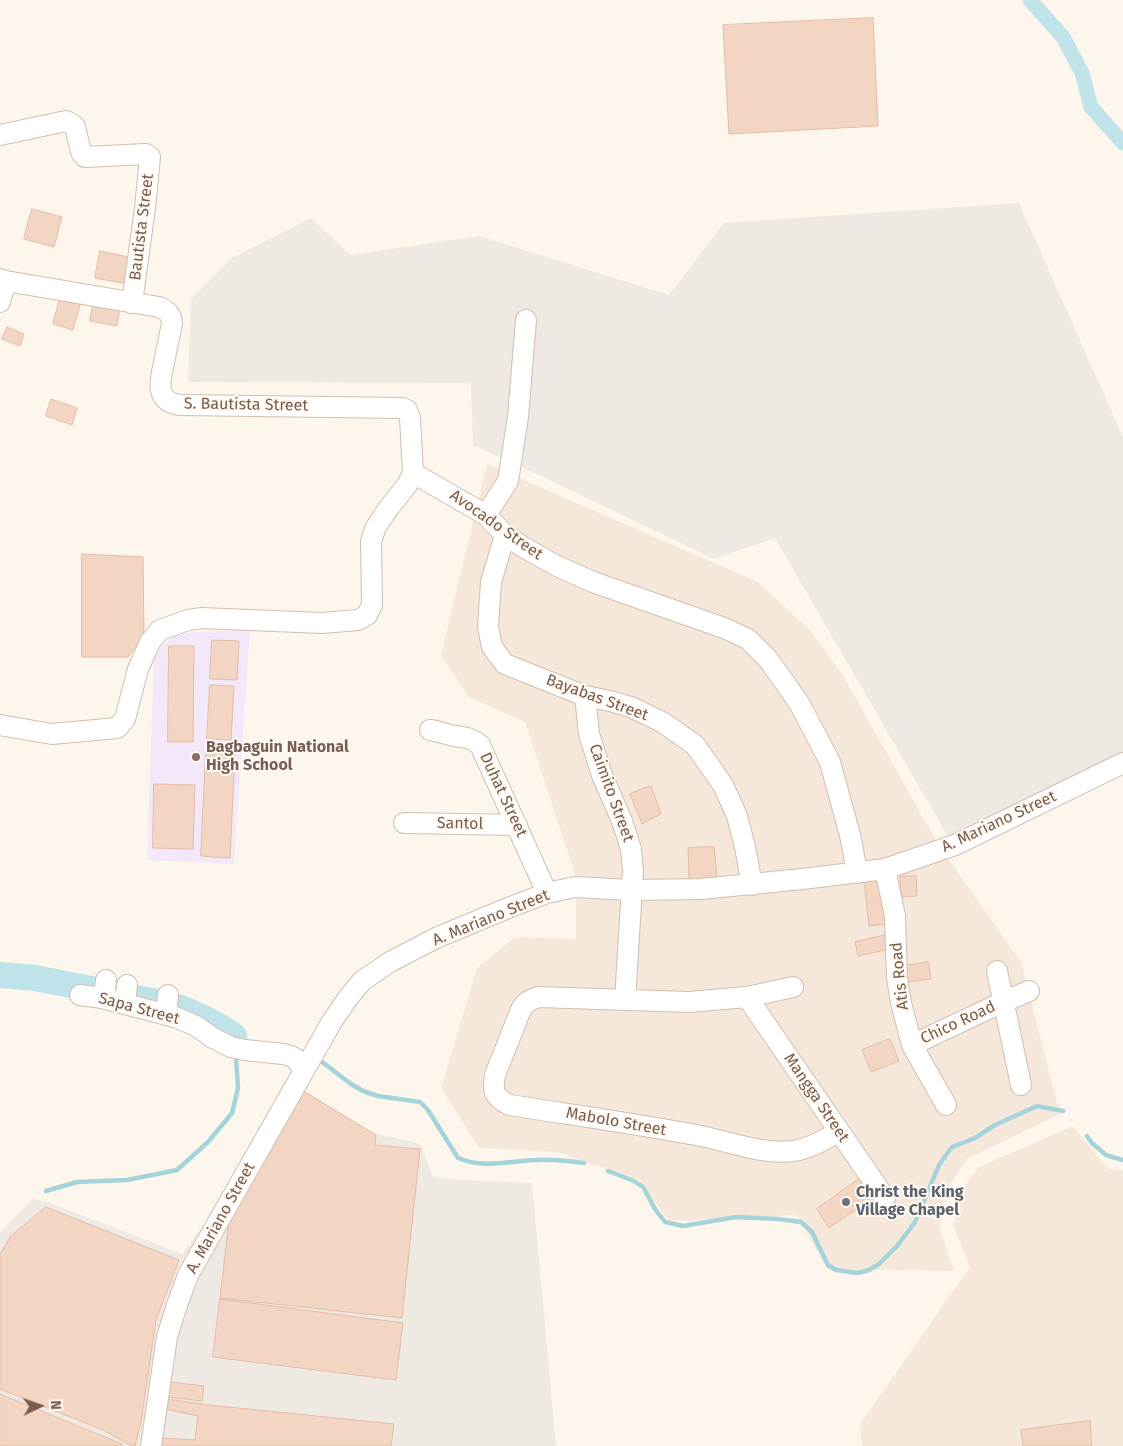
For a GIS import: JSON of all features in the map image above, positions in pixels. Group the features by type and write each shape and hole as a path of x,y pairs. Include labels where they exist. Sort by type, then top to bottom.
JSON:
{"street":[{"name":"Bautista Street","path":"0,134 66,121 75,126 85,157 146,154 150,157 132,303"},
{"name":"S. Bautista Street","path":"3,280 159,307 168,311 172,316 172,323 160,382 163,396 171,403 190,405 403,408 407,410 410,418 413,473"},
{"path":"0,302 3,280"},
{"path":"486,515 508,481 518,417 526,320"},
{"path":"0,725 52,734 117,728 125,719 138,669 150,642 160,630 188,620 202,618 322,623 358,620 367,615 372,605 371,541 376,527 407,485 413,473"},
{"name":"Avocado Street","path":"413,473 486,515 505,535 557,566 592,582 724,628 748,639 756,646 768,659 799,703 830,762 849,831 857,873"},
{"name":"Bayabas Street","path":"505,535 491,582 488,628 492,647 506,664 584,696 631,707 662,722 695,745 723,785 737,816 752,885"},
{"name":"Caimito Street","path":"584,696 589,734 602,776 622,821 631,848 633,871 631,890"},
{"name":"Duhat Street","path":"430,730 474,740 480,746 547,894"},
{"name":"A. Mariano Street","path":"151,1446 167,1337 188,1275 309,1062 348,998 362,982 390,962 436,938 508,908 547,894 575,887 631,890 702,889 885,869 955,845 1123,763"},
{"name":"Santol","path":"404,823 517,825"},
{"name":"Atis Road","path":"885,869 895,916 901,1003 912,1045 946,1105"},
{"path":"631,890 626,1000 689,1002 747,997 793,987"},
{"name":"Chico Road","path":"997,971 1021,1085"},
{"name":"Sapa Street","path":"80,995 105,990 167,1006 213,1038 231,1047 283,1054 309,1062"},
{"path":"1003,1002 1030,991"},
{"name":"Mabolo Street","path":"626,1000 548,996 538,996 530,1000 520,1012 495,1075 495,1094 501,1101 510,1105 701,1136 777,1151 794,1151 811,1146 839,1131"},
{"name":"Mangga Street","path":"747,997 885,1198"},
{"name":"Chico Road","path":"912,1045 1003,1002"}],"shaded area":[{"path":"1019,203 1123,437 1123,753 950,840 775,538 714,559 473,445 471,383 188,382 191,299 232,258 311,218 350,255 479,236 669,295 724,223"},
{"path":"487,464 758,582 810,630 844,677 939,846 1021,962 1060,1114 967,1159 947,1189 940,1229 954,1271 827,1269 797,1215 669,1221 639,1180 557,1152 479,1148 441,1088 477,968 515,937 576,939 576,877 525,722 469,697 441,655"},
{"name":"Bagbaguin National High School","path":"250,630 234,864 147,860 154,655 172,637 190,632"},
{"path":"298,1086 371,1132 420,1144 433,1177 532,1183 556,1446 0,1446 0,1233 32,1199 48,1202 182,1254 253,1160"},
{"path":"1073,1126 1108,1169 1123,1170 1123,1446 862,1446 860,1424 970,1267 954,1227 960,1191 979,1167"}],"building":[{"path":"873,18 878,126 729,134 723,25"},
{"path":"32,209 62,217 54,247 24,239"},
{"path":"100,251 133,258 128,284 95,278"},
{"path":"62,292 82,298 73,330 53,324"},
{"path":"94,299 121,303 117,326 90,321"},
{"path":"7,327 24,334 20,346 2,339"},
{"path":"51,399 77,408 72,425 46,416"},
{"path":"82,554 143,557 144,635 128,657 82,657"},
{"path":"212,640 239,641 237,680 210,679"},
{"path":"169,646 194,646 193,742 168,742"},
{"path":"210,685 234,686 231,740 207,739"},
{"path":"206,752 235,754 230,858 201,856"},
{"path":"154,784 195,785 193,849 153,848"},
{"path":"651,786 661,814 642,824 630,794"},
{"path":"714,847 717,878 689,880 688,848"},
{"path":"916,876 917,896 901,897 900,877"},
{"path":"883,880 888,924 869,926 864,881"},
{"path":"887,935 890,949 858,956 855,942"},
{"path":"928,962 931,979 907,982 904,966"},
{"path":"890,1039 899,1061 871,1072 862,1050"},
{"path":"303,1091 376,1135 375,1145 420,1149 402,1318 220,1298 229,1220"},
{"name":"Christ the King Village Chapel","path":"862,1177 875,1196 829,1228 817,1209"},
{"path":"46,1207 179,1260 156,1320 141,1422 135,1446 103,1430 0,1389 0,1254 11,1236"},
{"path":"220,1299 403,1323 396,1380 213,1357"},
{"path":"170,1382 204,1386 202,1401 168,1397"},
{"path":"0,1394 122,1444 121,1446 0,1446"},
{"path":"167,1399 394,1424 391,1446 161,1446 162,1438 195,1440 198,1416 165,1409"},
{"path":"1090,1421 1092,1446 1023,1446 1021,1430"}],"waterway":[{"path":"1030,0 1063,37 1082,73 1091,107 1123,143"},
{"path":"0,975 35,978 172,1005 220,1026 234,1036 235,1044"},
{"path":"46,1191 77,1182 127,1180 177,1170 208,1142 232,1113 238,1088 236,1057"},
{"path":"317,1058 363,1091 378,1096 420,1102 428,1110 458,1158 487,1164 542,1160 584,1163"},
{"path":"608,1171 634,1181 643,1187 655,1209 665,1222 683,1226 736,1217 801,1222 812,1232 828,1265 836,1270 858,1273 869,1270 879,1264 897,1246 915,1222 939,1165 952,1147 975,1138 995,1125 1037,1106 1063,1111"},
{"path":"1087,1136 1106,1155 1123,1160"}],"place":[{"name":"Bagbaguin National High School","path":"196,757"},
{"name":"Christ the King Village Chapel","path":"846,1202"}]}
